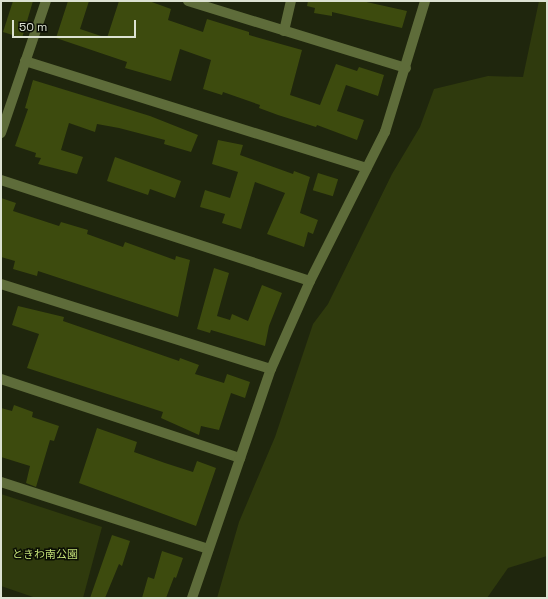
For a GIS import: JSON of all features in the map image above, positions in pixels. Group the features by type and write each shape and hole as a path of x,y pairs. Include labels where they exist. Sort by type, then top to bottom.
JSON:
{"street":[{"path":"1,133 46,1"},
{"path":"188,1 406,68"},
{"path":"284,31 291,1"},
{"path":"192,598 271,369 310,280 385,132 406,68 425,1"},
{"path":"25,61 368,168"},
{"path":"1,180 310,280"},
{"path":"1,284 271,369"},
{"path":"1,379 240,458"},
{"path":"1,482 208,549"}],"green space":[{"path":"539,1 547,1 547,556 508,568 487,598 217,598 239,522 275,437 313,324 328,304 392,174 420,127 434,89 488,76 523,77"},
{"name":"ときわ南公園","path":"1,494 102,527 83,598 36,598 1,586"}],"building":[{"path":"13,1 33,1 22,38 3,32"},
{"path":"68,1 89,1 80,29 107,38 119,1 149,1 171,9 168,20 203,32 207,19 249,32 249,35 302,50 290,95 320,105 336,64 357,71 359,67 384,75 378,96 346,85 337,111 364,120 357,140 317,125 316,127 278,115 259,108 260,105 223,92 222,95 203,89 211,60 180,49 171,81 125,68 127,62 56,38"},
{"path":"308,1 362,1 407,11 402,28 332,12 332,16 314,13 315,8 307,6"},
{"path":"33,80 150,116 198,135 191,152 164,144 165,140 119,128 97,124 95,132 69,123 61,150 83,157 77,174 38,164 41,158 35,157 36,153 15,146 28,109 25,108"},
{"path":"218,140 243,145 240,155 293,174 294,171 310,177 300,213 318,220 313,234 308,232 304,247 267,234 285,193 255,182 241,229 222,223 225,214 200,207 205,190 230,198 238,172 212,164"},
{"path":"115,157 181,181 175,198 150,189 148,195 107,181"},
{"path":"318,173 338,179 333,196 313,190"},
{"path":"1,198 16,203 13,211 59,226 61,222 88,230 87,234 123,247 125,242 175,260 176,256 190,260 178,317 38,271 37,276 13,269 15,261 1,257"},
{"path":"214,268 229,273 217,316 230,320 232,314 248,321 262,285 282,293 269,326 265,346 211,330 210,333 197,329"},
{"path":"18,306 64,317 63,321 179,361 180,358 199,365 195,374 224,383 227,374 250,382 245,398 231,393 219,430 201,426 199,435 161,418 163,412 27,368 39,334 12,325"},
{"path":"14,405 33,412 32,417 59,426 54,441 50,440 36,487 26,483 30,466 1,457 1,408 12,411"},
{"path":"97,428 137,442 134,452 165,463 193,472 197,461 216,468 196,526 79,483"},
{"path":"112,535 130,541 122,566 119,564 105,598 90,598"},
{"path":"162,551 183,558 176,578 174,577 166,598 142,598 148,577 154,579"}]}
